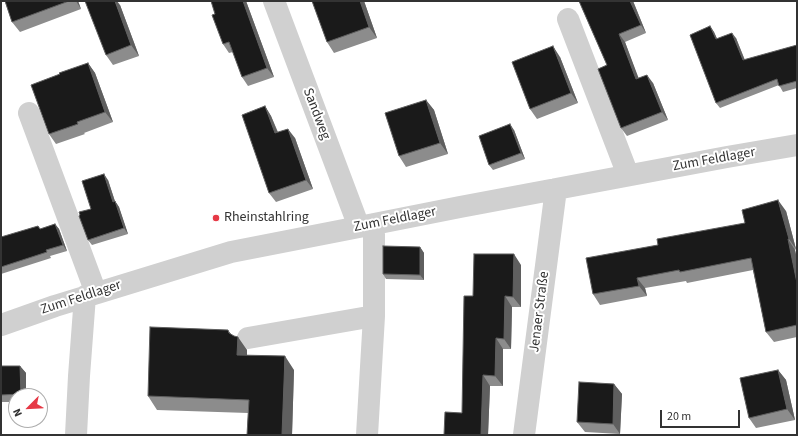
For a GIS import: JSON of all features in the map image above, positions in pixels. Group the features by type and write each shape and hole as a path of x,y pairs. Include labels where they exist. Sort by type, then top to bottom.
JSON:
{"street":[{"name":"Sandweg","path":"274,1 366,226"},
{"path":"568,19 628,175"},
{"path":"29,113 91,294 79,376 76,435"},
{"name":"Zum Feldlager","path":"1,325 91,294 231,252 628,175 797,145"},
{"name":"Jenaer Straße","path":"524,435 556,189"},
{"path":"366,226 374,316 367,435"},
{"path":"248,338 374,316"}],"building":[{"path":"5,1 69,1 12,22"},
{"path":"85,1 115,1 131,45 106,55"},
{"path":"211,1 243,1 267,68 242,77 229,42 223,44 212,15 215,14"},
{"path":"312,1 360,1 369,27 327,42"},
{"path":"579,1 630,1 641,25 619,34 636,79 647,75 662,112 621,128 598,69 607,65"},
{"path":"710,26 716,39 732,33 743,60 797,45 797,81 779,86 777,79 716,103 690,35"},
{"path":"553,46 571,93 530,109 512,62"},
{"path":"88,63 105,112 77,122 78,124 49,134 31,85"},
{"path":"426,100 440,143 399,156 385,113"},
{"path":"265,106 275,133 288,129 306,180 269,193 242,115"},
{"path":"510,124 521,153 489,165 479,136"},
{"path":"104,174 113,202 115,201 124,228 88,240 79,216 79,212 91,209 82,181"},
{"path":"778,200 789,239 797,283 797,325 766,332 751,258 680,272 679,270 637,278 639,286 593,294 586,258 658,245 657,239 745,223 742,210"},
{"path":"55,224 63,245 46,250 47,252 1,267 1,237 38,226 40,229"},
{"path":"383,246 420,247 420,275 383,274"},
{"path":"474,254 514,254 513,297 505,296 504,339 496,338 495,376 483,375 481,435 444,435 445,412 462,413 464,296 473,296"},
{"path":"150,327 228,330 229,333 238,337 237,355 285,356 282,435 247,435 249,400 148,396"},
{"path":"1,366 20,366 21,388 8,388 8,395 1,395"},
{"path":"778,370 787,409 749,418 740,378"},
{"path":"579,382 614,384 613,424 577,422"}],"place":[{"name":"Rheinstahlring","path":"216,218"}]}
